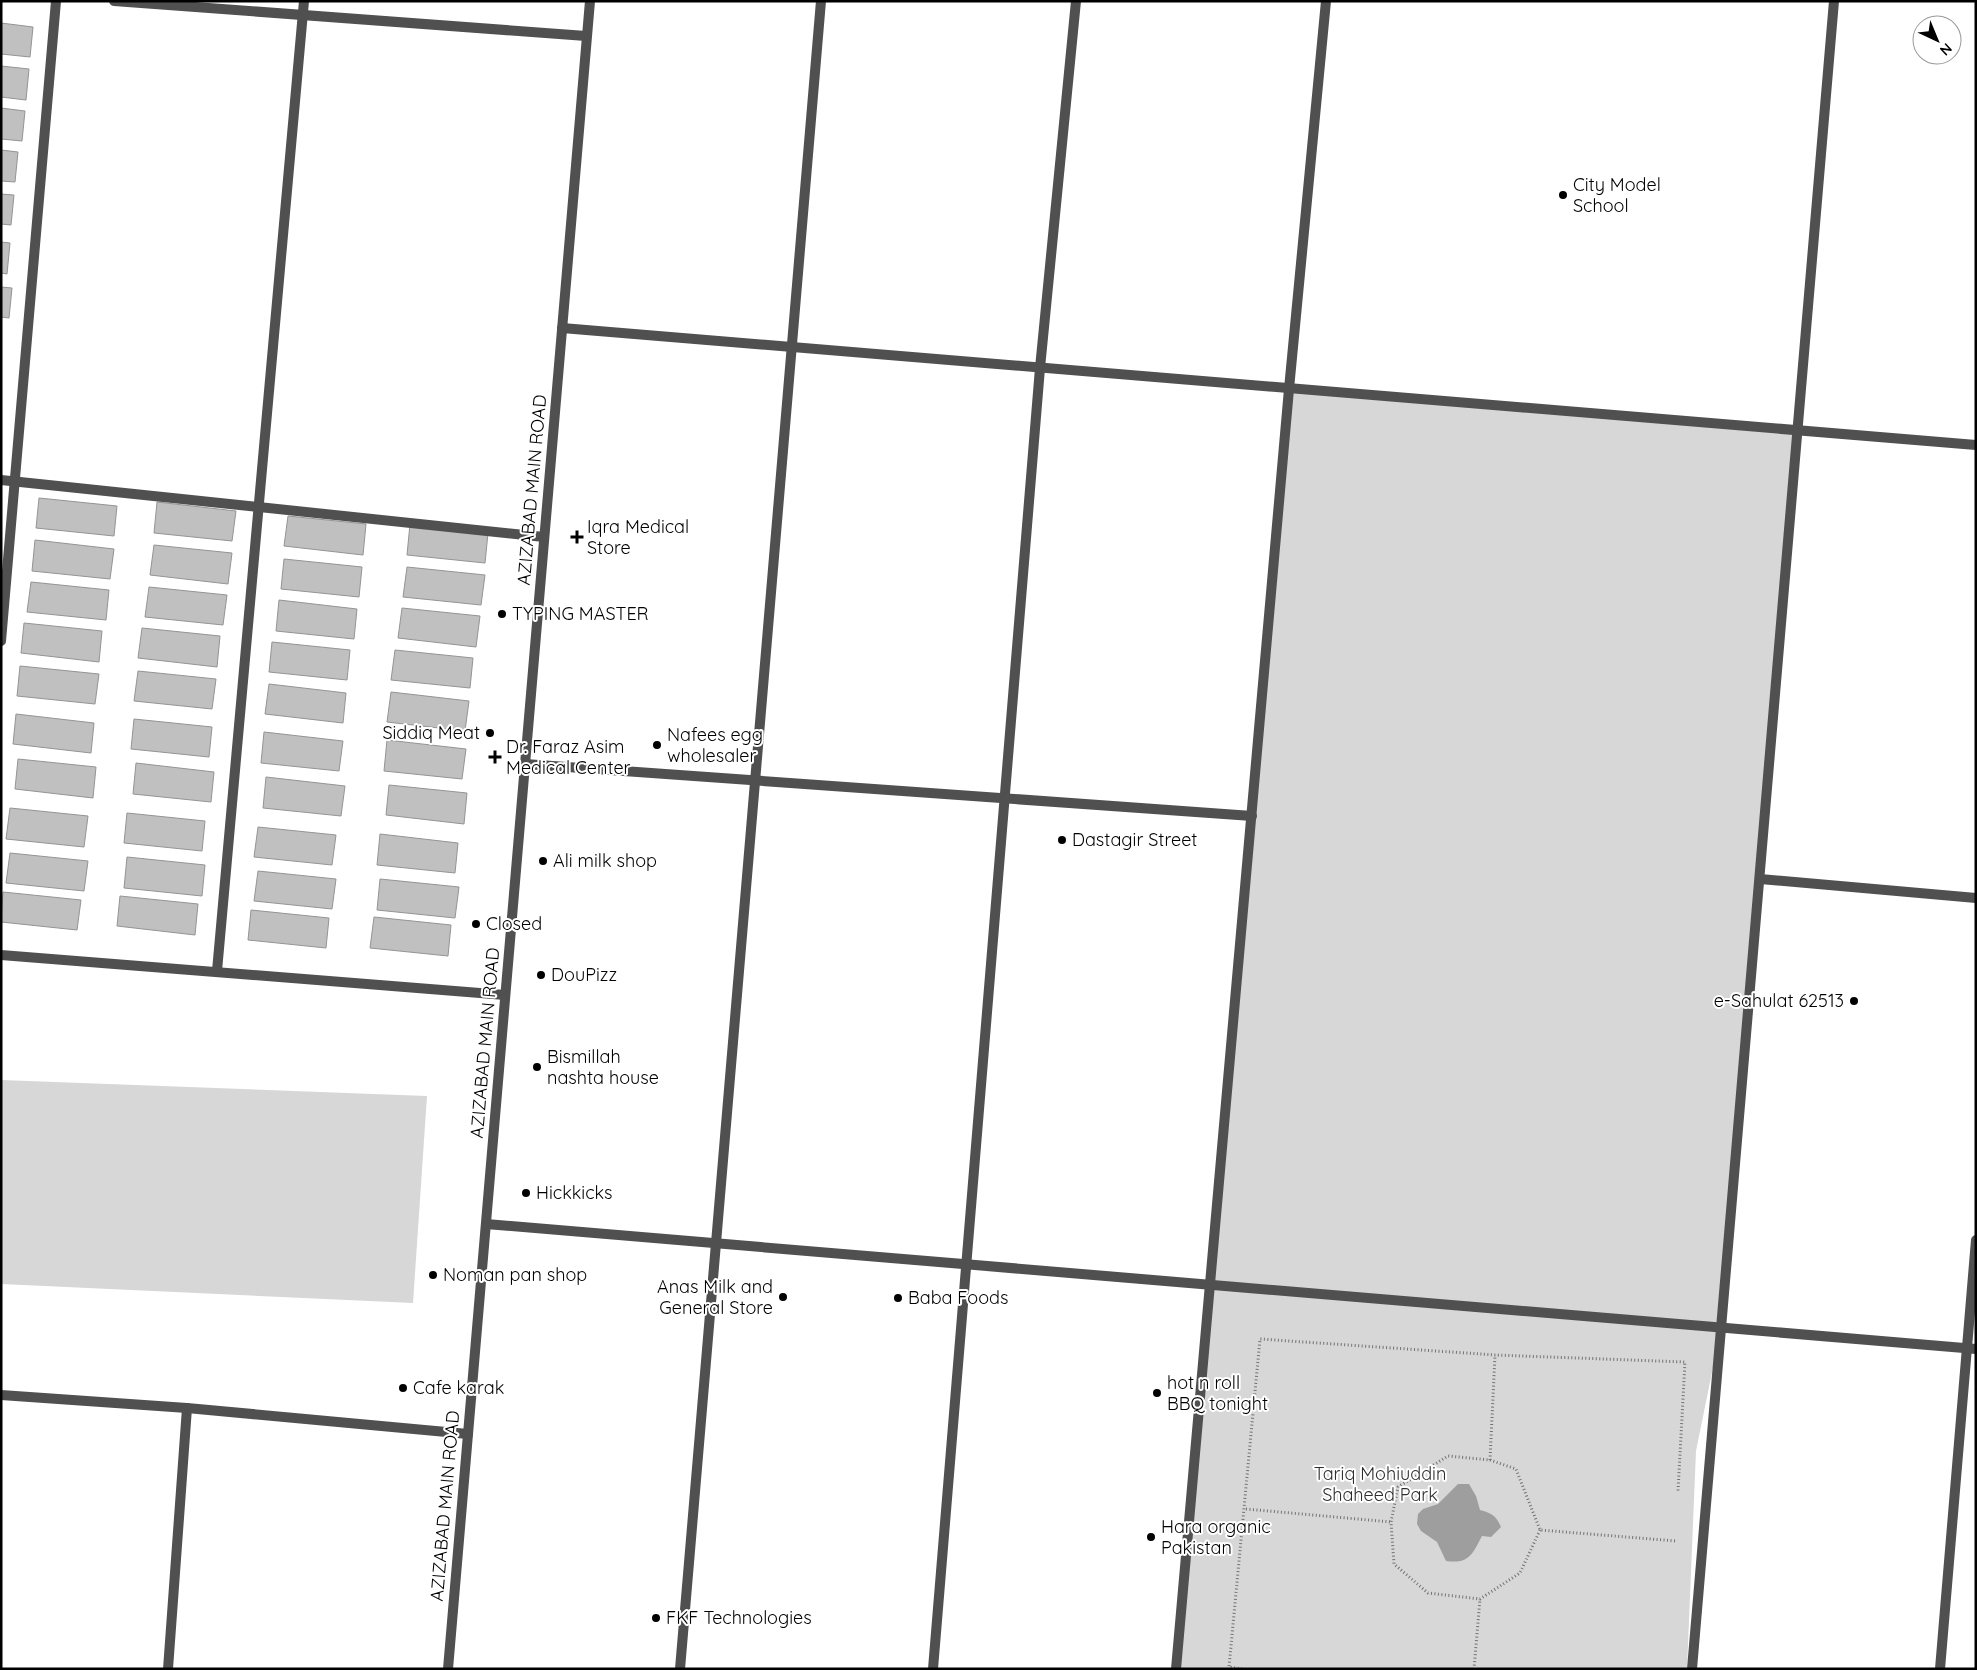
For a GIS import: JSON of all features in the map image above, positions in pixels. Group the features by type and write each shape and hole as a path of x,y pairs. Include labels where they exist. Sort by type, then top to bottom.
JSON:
{"street":[{"path":"1,640 56,1"},
{"path":"114,1 586,36"},
{"path":"217,971 304,1"},
{"name":"AZIZABAD MAIN ROAD","path":"448,1669 590,1"},
{"path":"680,1669 821,1"},
{"path":"933,1669 1040,368 1076,1"},
{"path":"1176,1669 1289,389 1326,1"},
{"path":"1692,1669 1834,1"},
{"path":"562,328 1976,445"},
{"path":"1,480 544,538"},
{"path":"525,764 1252,816"},
{"path":"1760,879 1976,898"},
{"path":"1,955 505,995"},
{"path":"486,1224 1971,1348"},
{"path":"1940,1669 1971,1348 1976,1240"},
{"path":"1,1395 187,1408 468,1434"},
{"path":"168,1669 187,1408"}],"path":[{"path":"1242,1669 1229,1668 1260,1339 1495,1355 1685,1362"},
{"path":"1490,1460 1495,1355"},
{"path":"1448,1456 1490,1460 1516,1469 1540,1530 1520,1573 1480,1599 1428,1593 1394,1564 1392,1522 1398,1487 1448,1456"},
{"path":"1246,1509 1392,1522"},
{"path":"1540,1530 1676,1541"},
{"path":"1474,1669 1480,1599"}],"green space":[{"name":"Tariq Mohiuddin Shaheed Park","path":"1289,389 1798,431 1721,1328 1696,1451 1687,1669 1176,1669"},
{"path":"1,1080 427,1096 413,1303 1,1284"}],"shaded area":[{"path":"1458,1484 1469,1484 1476,1496 1480,1510 1493,1515 1501,1527 1491,1537 1482,1536 1469,1557 1454,1562 1446,1561 1437,1542 1421,1531 1417,1524 1418,1514 1423,1509 1438,1504"}],"building":[{"path":"1,23 33,27 30,57 1,54"},
{"path":"1,66 29,69 26,100 1,97"},
{"path":"1,108 25,111 22,141 1,139"},
{"path":"1,150 18,152 15,182 1,181"},
{"path":"1,194 14,195 11,225 1,224"},
{"path":"1,242 10,243 7,274 1,273"},
{"path":"1,287 12,288 9,318 1,317"},
{"path":"39,498 117,506 114,536 36,528"},
{"path":"157,502 236,511 232,541 154,533"},
{"path":"288,516 366,524 363,555 284,546"},
{"path":"410,524 488,533 485,563 407,555"},
{"path":"35,540 114,549 110,579 32,571"},
{"path":"154,545 232,553 228,584 150,575"},
{"path":"284,559 362,567 359,597 281,589"},
{"path":"407,567 485,575 481,605 403,597"},
{"path":"31,582 109,590 106,620 27,612"},
{"path":"149,587 227,595 223,625 145,617"},
{"path":"279,600 357,609 354,639 276,631"},
{"path":"402,608 480,616 476,647 398,638"},
{"path":"24,623 102,631 99,662 21,653"},
{"path":"142,628 220,636 217,667 138,658"},
{"path":"272,642 350,650 347,680 269,672"},
{"path":"395,650 473,658 470,688 391,680"},
{"path":"20,666 99,674 95,704 17,696"},
{"path":"138,671 216,679 212,709 134,701"},
{"path":"269,684 346,693 343,723 265,714"},
{"path":"391,692 469,701 465,731 387,722"},
{"path":"16,714 94,723 91,753 13,744"},
{"path":"134,719 212,727 209,757 131,749"},
{"path":"264,732 343,741 339,771 261,763"},
{"path":"387,740 466,749 462,779 384,771"},
{"path":"18,759 96,767 93,798 15,789"},
{"path":"136,763 214,772 211,802 133,794"},
{"path":"266,777 345,786 341,816 263,808"},
{"path":"389,785 467,793 464,824 386,815"},
{"path":"10,808 88,816 84,847 6,839"},
{"path":"127,813 205,821 202,851 124,843"},
{"path":"258,827 336,835 332,865 254,857"},
{"path":"380,834 458,843 455,873 377,865"},
{"path":"10,853 88,861 84,891 6,883"},
{"path":"127,857 205,865 202,896 124,888"},
{"path":"258,871 336,879 332,909 254,901"},
{"path":"380,879 459,887 455,918 377,910"},
{"path":"3,892 81,900 77,930 1,922"},
{"path":"120,896 198,904 195,935 117,926"},
{"path":"251,910 329,918 326,948 248,940"},
{"path":"374,917 451,925 448,956 370,948"}],"place":[{"name":"City Model School","path":"1563,195"},
{"name":"Iqra Medical Store","path":"577,537"},
{"name":"TYPING MASTER","path":"502,614"},
{"name":"Siddiq Meat","path":"490,733"},
{"name":"Nafees egg wholesaler","path":"657,745"},
{"name":"Dr. Faraz Asim Medical Center","path":"495,757"},
{"name":"Dastagir Street","path":"1062,840"},
{"name":"Ali milk shop","path":"543,861"},
{"name":"Closed","path":"476,924"},
{"name":"DouPizz","path":"541,975"},
{"name":"e-Sahulat 62513","path":"1854,1001"},
{"name":"Bismillah nashta house","path":"537,1067"},
{"name":"Hickkicks","path":"526,1193"},
{"name":"Noman pan shop","path":"433,1275"},
{"name":"Anas Milk and General Store","path":"783,1297"},
{"name":"Baba Foods","path":"898,1298"},
{"name":"Cafe karak","path":"403,1388"},
{"name":"hot n roll BBQ tonight","path":"1157,1393"},
{"name":"Hara organic Pakistan","path":"1151,1537"},
{"name":"FKF Technologies","path":"656,1618"}]}
